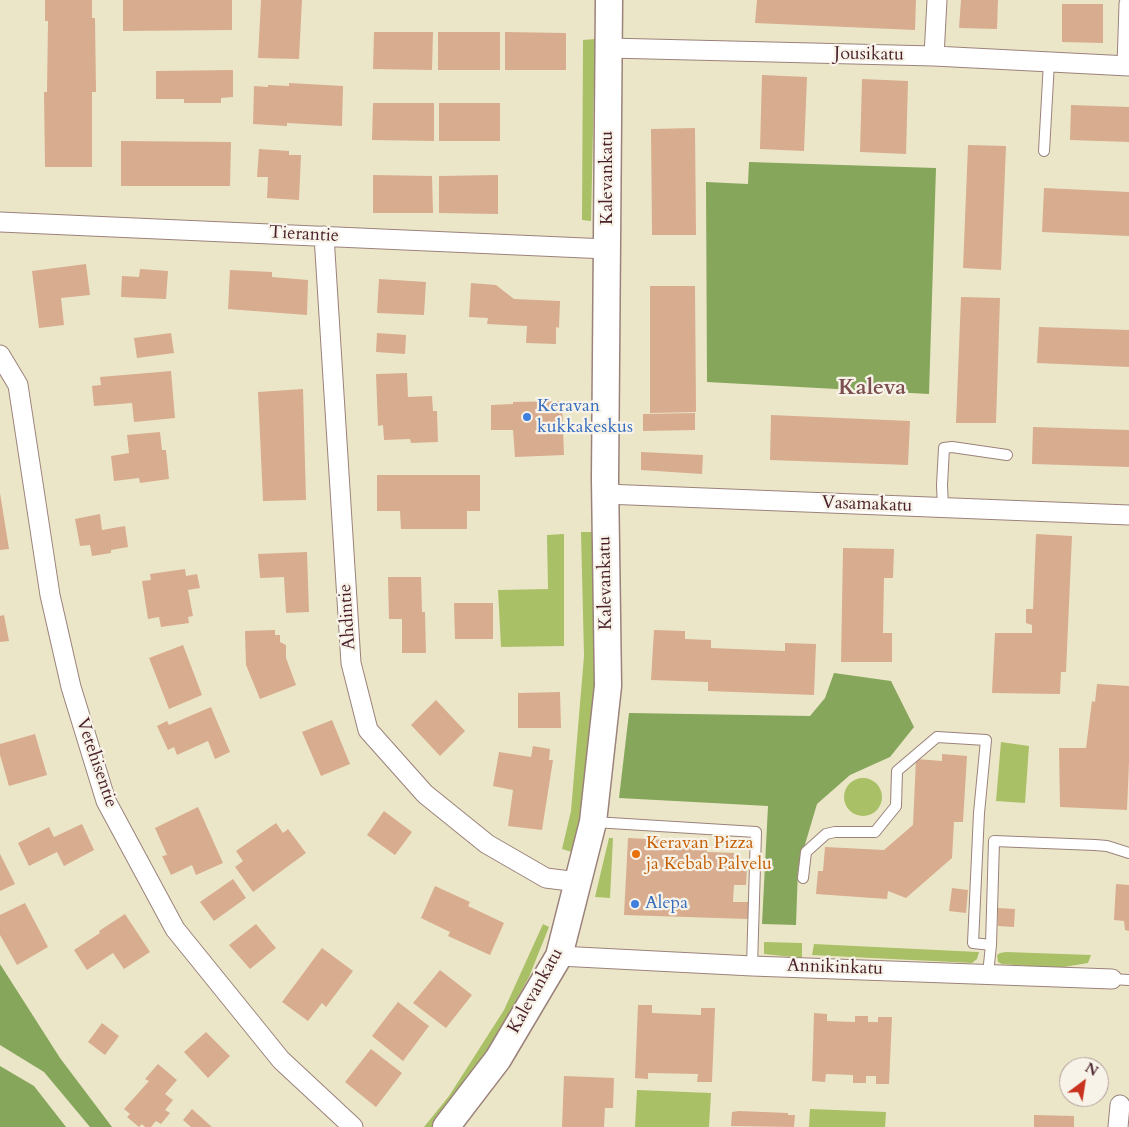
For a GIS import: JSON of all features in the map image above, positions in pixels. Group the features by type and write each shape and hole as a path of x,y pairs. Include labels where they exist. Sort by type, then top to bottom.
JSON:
{"street":[{"name":"Kalevankatu","path":"446,1127 498,1059 558,956 593,822 608,686 605,494 609,0"},
{"path":"934,56 937,0"},
{"path":"1128,66 1129,4"},
{"name":"Jousikatu","path":"609,48 934,56 1128,66"},
{"name":"Tierantie","path":"0,222 607,249"},
{"name":"Ahdintie","path":"324,236 351,663 368,730 425,794 487,844 546,878 578,882"},
{"name":"Vetehisentie","path":"0,355 18,385 50,595 72,687 106,801 175,929 282,1060 353,1127"},
{"name":"Vasamakatu","path":"605,494 1129,515"},
{"name":"Annikinkatu","path":"558,956 752,966 938,971 1120,979"},
{"path":"1118,1127 1120,1105"}],"lane":[{"path":"1044,151 1049,62"},
{"path":"943,508 944,448 952,447 1007,455"},
{"path":"803,878 806,852 826,834 835,832 875,832 896,806 897,771 937,736 986,740 979,813 973,943 991,945"},
{"path":"593,822 756,832 752,966"},
{"path":"988,974 991,945 994,841 1096,845 1107,846 1129,853"}],"green space":[{"path":"595,39 591,221 582,220 583,40"},
{"path":"749,162 936,168 929,394 707,382 706,182 748,184"},
{"path":"581,532 592,532 595,584 595,693 582,813 572,852 562,849 571,811 584,656"},
{"path":"564,534 564,646 501,647 498,590 548,589 547,535"},
{"path":"834,673 891,681 914,727 890,757 850,775 817,804 798,868 796,925 762,924 768,806 619,798 629,713 810,716 825,698"},
{"path":"1001,742 1029,746 1025,803 996,801"},
{"path":"863,778 877,783 882,797 877,811 863,816 849,811 844,797 849,783"},
{"path":"609,838 613,838 610,898 595,897"},
{"path":"543,924 549,927 529,977 489,1050 435,1127 424,1127 449,1096 504,1010"},
{"path":"764,942 802,943 802,958 764,954"},
{"path":"814,944 979,952 977,959 972,963 812,955"},
{"path":"1006,952 1091,955 1088,963 1058,968 1002,964 998,962 997,955"},
{"path":"0,964 60,1058 112,1127 90,1127 44,1072 0,1045"},
{"path":"0,1066 34,1086 66,1127 0,1127"},
{"path":"637,1090 711,1093 709,1127 635,1127"},
{"path":"810,1109 886,1112 885,1127 809,1127"}],"building":[{"path":"45,0 92,0 92,18 95,18 96,92 92,92 92,167 45,167 44,92 47,92 48,21 45,21"},
{"path":"123,0 232,0 232,30 123,31"},
{"path":"261,0 302,0 299,59 258,58"},
{"path":"757,0 916,0 915,30 755,23"},
{"path":"961,0 998,0 997,29 959,28"},
{"path":"1062,4 1103,4 1103,43 1062,42"},
{"path":"374,32 433,32 432,70 373,69"},
{"path":"438,32 500,32 500,70 438,70"},
{"path":"505,32 566,33 566,70 505,70"},
{"path":"233,70 233,97 221,98 221,103 184,103 184,99 156,99 156,71"},
{"path":"762,75 807,77 804,151 760,149"},
{"path":"862,79 908,81 906,154 860,152"},
{"path":"289,83 343,86 342,126 287,123 287,126 253,124 254,86 289,86"},
{"path":"373,103 434,103 434,141 372,140"},
{"path":"439,103 500,103 500,141 439,141"},
{"path":"1071,105 1129,107 1129,142 1070,140"},
{"path":"695,128 696,235 652,235 651,129"},
{"path":"121,141 231,142 230,186 121,186"},
{"path":"968,145 1006,146 1001,270 963,268"},
{"path":"259,149 289,151 289,155 301,155 299,200 267,198 268,177 257,177"},
{"path":"373,175 432,176 433,213 373,213"},
{"path":"498,175 498,214 439,213 439,176"},
{"path":"1044,188 1129,192 1129,236 1042,232"},
{"path":"86,264 90,295 61,298 64,325 39,328 32,271"},
{"path":"140,269 168,271 166,299 121,297 122,276 139,277"},
{"path":"230,270 272,272 272,277 308,280 307,315 228,309"},
{"path":"379,279 426,282 424,315 377,313"},
{"path":"471,283 496,285 514,299 560,301 559,328 556,327 556,344 526,343 527,326 487,324 488,318 469,317"},
{"path":"650,286 695,286 696,412 650,413"},
{"path":"961,297 1000,298 996,423 956,423"},
{"path":"1039,327 1129,330 1129,367 1037,363"},
{"path":"171,333 174,353 137,358 134,338"},
{"path":"377,333 406,335 405,354 376,352"},
{"path":"171,371 175,418 134,422 132,403 94,406 92,386 101,385 100,377"},
{"path":"407,373 408,397 432,396 433,411 437,411 438,442 411,443 410,439 384,440 383,425 378,426 376,374"},
{"path":"303,389 306,500 263,501 258,392"},
{"name":"Keravan kukkakeskus","path":"562,401 564,455 515,457 513,430 491,430 491,405 513,404 513,402"},
{"path":"695,413 695,430 643,431 643,414"},
{"path":"771,415 910,421 908,465 770,460"},
{"path":"1033,427 1129,430 1129,467 1032,464"},
{"path":"160,432 162,450 166,450 169,479 140,483 139,478 114,481 111,456 129,453 127,435"},
{"path":"641,452 703,455 702,474 641,470"},
{"path":"377,475 480,475 480,511 467,511 467,529 401,529 400,511 377,511"},
{"path":"0,493 9,549 0,550"},
{"path":"100,514 102,530 125,526 128,547 111,550 111,553 92,556 90,545 80,546 75,519"},
{"path":"1036,534 1072,536 1066,672 1061,672 1060,694 992,693 995,633 1032,633 1032,625 1026,623 1026,609 1033,609"},
{"path":"843,548 894,549 893,578 884,578 883,633 892,633 892,662 841,662"},
{"path":"307,552 309,612 286,613 284,577 260,578 258,554"},
{"path":"185,569 186,576 197,574 200,588 188,590 193,616 188,617 189,623 161,627 159,617 148,619 142,581 151,580 150,574"},
{"path":"388,577 421,577 422,612 425,612 426,653 402,653 402,619 389,619"},
{"path":"454,603 493,603 493,639 455,639"},
{"path":"4,615 9,641 0,642 0,616"},
{"path":"275,630 275,635 280,635 280,642 286,645 286,658 296,685 260,699 246,665 245,631"},
{"path":"654,630 685,631 685,639 711,640 711,648 785,651 785,643 816,644 814,695 708,691 708,682 651,680"},
{"path":"183,645 202,695 169,709 149,658"},
{"path":"1097,684 1129,686 1127,810 1060,807 1059,748 1086,748 1092,701 1095,702"},
{"path":"560,692 561,728 518,728 518,693"},
{"path":"436,700 465,731 440,756 411,725"},
{"path":"211,707 230,752 215,759 208,741 177,755 174,747 168,750 157,726 167,721 169,725"},
{"path":"332,720 350,764 321,776 302,732"},
{"path":"35,734 47,775 9,786 0,755 0,744"},
{"path":"533,746 550,749 549,760 553,760 542,830 508,826 513,790 493,786 499,752 531,757"},
{"path":"942,754 967,756 963,822 954,822 952,858 906,898 888,891 887,899 816,894 818,871 823,871 825,847 884,850 913,825 916,759 942,761"},
{"path":"198,807 223,863 196,875 192,865 171,875 162,856 167,855 155,828"},
{"path":"384,811 412,832 395,855 367,835"},
{"path":"276,823 283,833 288,829 306,853 253,892 235,867 243,861 236,851"},
{"path":"82,824 94,850 64,866 57,852 29,866 18,843 49,827 54,837"},
{"path":"628,838 707,842 707,852 734,853 734,868 747,868 746,885 734,885 733,902 748,902 748,919 624,915"},
{"path":"0,854 15,884 0,891"},
{"path":"233,879 246,898 214,921 200,902"},
{"path":"1116,884 1129,885 1129,931 1125,930 1124,921 1114,920"},
{"path":"435,886 470,902 468,906 504,923 490,955 448,936 450,932 421,918"},
{"path":"952,888 968,890 966,913 949,911"},
{"path":"25,903 48,947 17,965 0,935 0,915"},
{"path":"998,908 1015,909 1014,927 998,926"},
{"path":"125,914 150,952 124,969 113,953 87,970 74,950"},
{"path":"256,924 276,948 250,969 229,945"},
{"path":"322,948 353,971 326,1007 322,1003 308,1021 282,1002"},
{"path":"440,970 472,995 446,1028 413,1003"},
{"path":"398,1002 429,1026 403,1061 372,1036"},
{"path":"638,1005 652,1005 652,1013 701,1015 701,1008 715,1008 712,1082 697,1082 698,1074 648,1073 648,1079 635,1078"},
{"path":"814,1013 827,1014 827,1021 855,1022 855,1016 868,1016 868,1022 878,1022 878,1017 892,1017 889,1084 876,1084 876,1076 866,1076 866,1083 853,1083 853,1075 826,1074 825,1082 812,1081"},
{"path":"102,1023 119,1036 105,1055 88,1042"},
{"path":"206,1032 230,1056 208,1078 184,1052"},
{"path":"371,1049 402,1073 376,1107 345,1082"},
{"path":"158,1064 177,1080 165,1094 173,1100 165,1110 170,1113 161,1124 156,1121 151,1127 145,1127 142,1124 139,1127 127,1117 130,1114 124,1109 149,1081 145,1079"},
{"path":"564,1076 614,1078 613,1108 605,1108 604,1127 562,1127"},
{"path":"192,1109 212,1127 191,1127 183,1120"},
{"path":"732,1112 795,1115 794,1127 731,1126"},
{"path":"1034,1115 1074,1116 1074,1127 1034,1127"}],"place":[{"name":"Keravan kukkakeskus","path":"527,417"},
{"name":"Keravan Pizza ja Kebab Palvelu","path":"636,854"},
{"name":"Alepa","path":"635,904"}],"district":[{"name":"Kaleva","path":"872,389"}]}
